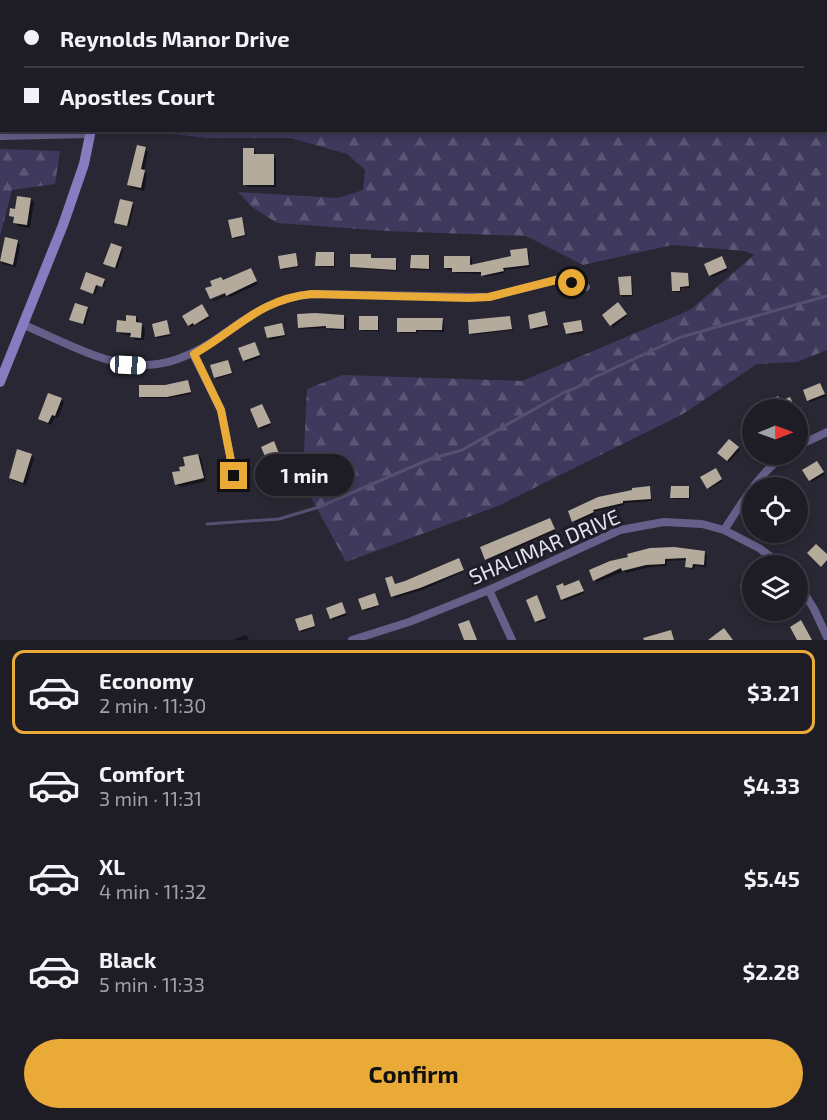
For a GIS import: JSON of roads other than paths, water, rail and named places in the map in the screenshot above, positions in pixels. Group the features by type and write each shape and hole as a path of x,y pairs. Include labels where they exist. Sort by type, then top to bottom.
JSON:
{"main road":[{"path":"0,382 63,225 84,164 91,132"}],"street":[{"path":"0,136 91,132"},
{"path":"24,325 92,354 128,365 157,364 194,354 268,304 296,296 312,294 489,297 560,279 586,287"},
{"path":"194,354 221,410 234,476"},
{"path":"808,441 827,432"},
{"path":"724,530 751,490 772,465"},
{"name":"SHALIMAR DRIVE","path":"356,639 409,622 489,590 620,530 664,522 702,524 724,530 768,555"},
{"path":"489,590 512,640"},
{"path":"808,599 827,637"}],"waterway":[{"path":"207,524 279,519 319,507 430,459 462,450 563,393 681,337 827,296"}]}
